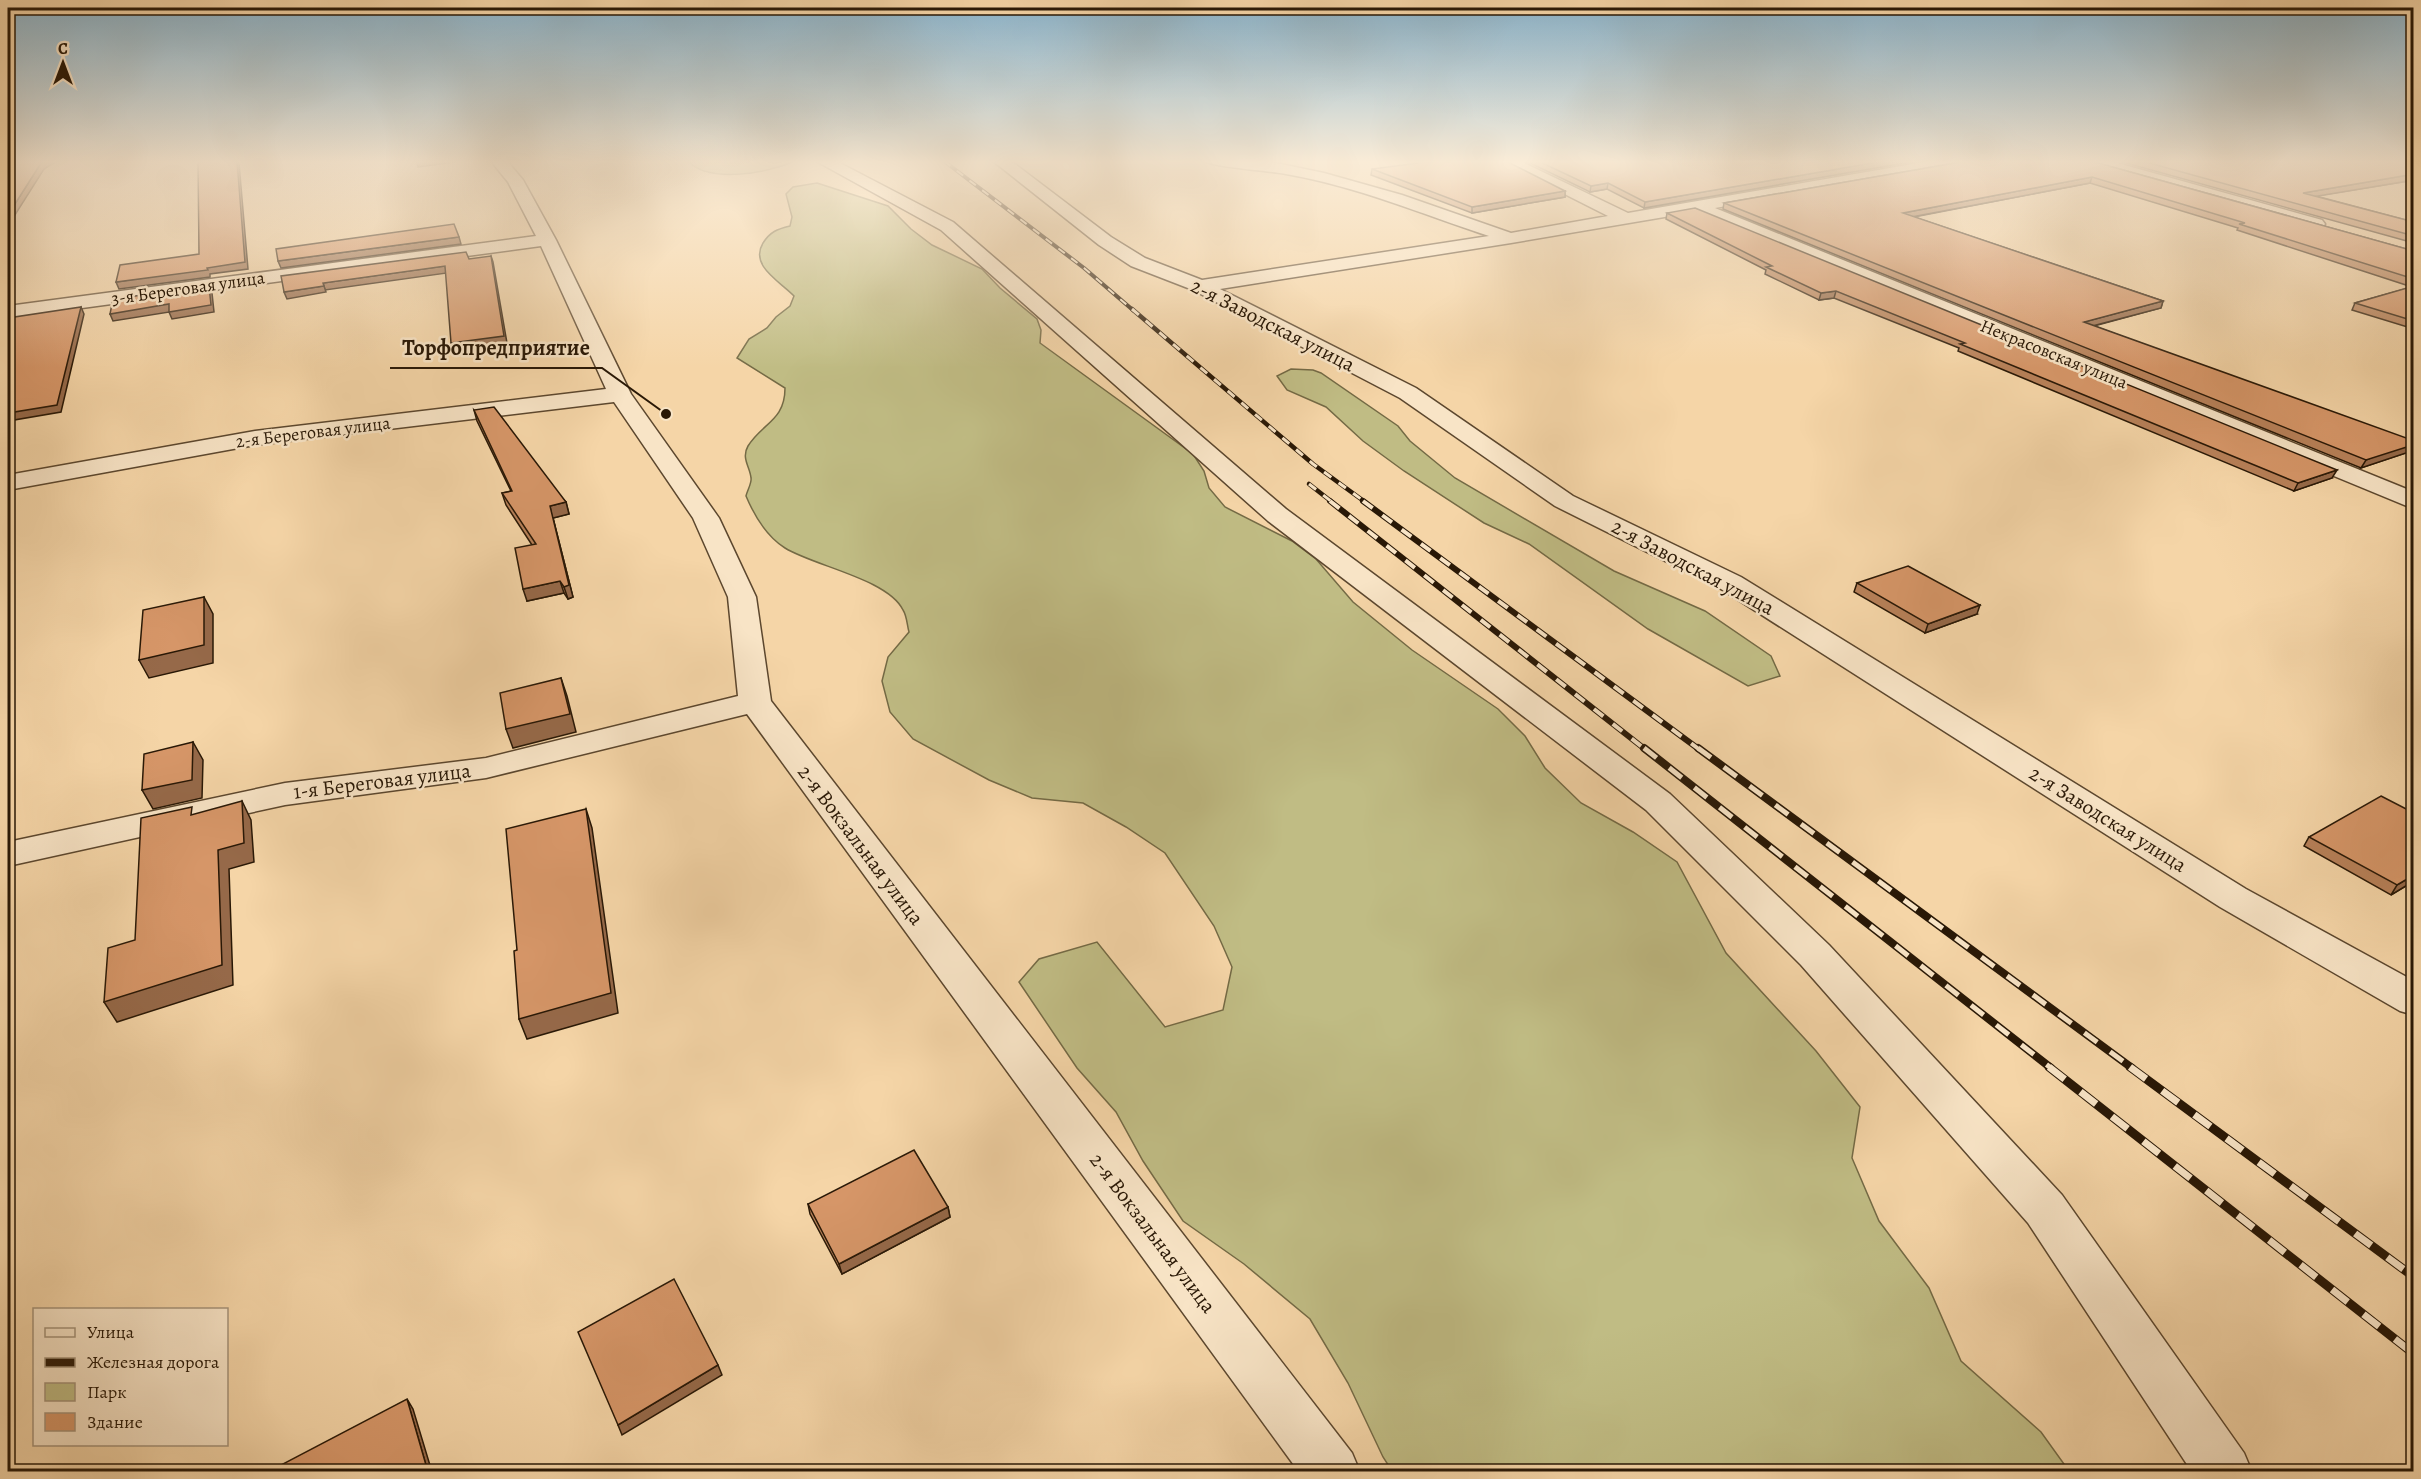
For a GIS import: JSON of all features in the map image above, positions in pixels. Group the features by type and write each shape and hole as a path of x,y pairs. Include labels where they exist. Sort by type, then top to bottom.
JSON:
{"street":[{"name":"2-я Вокзальная улица","path":"542,230 620,394 706,518 742,597 755,702 1333,1472"},
{"path":"952,230 1277,515 1658,802 1815,955 2045,1209 2225,1472"},
{"name":"2-я Заводская улица","path":"1091,230 1138,262 1200,286 1408,393 1564,501 1731,583 2233,898 2414,1000"},
{"path":"1486,230 1511,238"},
{"path":"1200,286 1560,230"},
{"name":"Некрасовская улица","path":"1754,230 2414,501"},
{"name":"3-я Береговая улица","path":"8,312 547,240"},
{"name":"2-я Береговая улица","path":"8,483 255,438 620,394"},
{"name":"1-я Береговая улица","path":"8,854 285,794 486,768 755,702"}],"green space":[{"path":"778,230 912,230 932,245 982,269 1000,288 1037,319 1041,330 1040,343 1193,454 1204,471 1209,488 1225,507 1292,541 1316,559 1353,602 1412,650 1498,709 1525,736 1545,768 1581,803 1633,832 1677,862 1726,953 1816,1051 1860,1107 1852,1158 1879,1221 1929,1288 1961,1361 2041,1432 2069,1471 1392,1471 1348,1383 1310,1319 1244,1264 1183,1221 1143,1161 1116,1112 1077,1068 1019,982 1039,959 1097,942 1165,1027 1223,1010 1232,967 1214,926 1165,853 1126,827 1083,803 1032,798 989,780 913,739 890,712 882,681 888,657 909,632 903,610 895,599 867,582 785,548 766,531 749,503 746,496 751,478 745,455 746,450 754,438 777,415 784,399 785,388 737,358 749,339 767,328 790,306 794,296 768,273 760,259 763,243"},
{"path":"1291,369 1313,370 1321,373 1398,426 1410,441 1455,478 1614,571 1705,611 1771,656 1780,676 1748,686 1648,629 1529,544 1484,523 1404,471 1363,441 1326,407 1287,390 1277,376"}],"building":[{"path":"199,230 242,230 245,262 207,268 208,270 116,282 120,265 199,254"},
{"path":"411,230 456,230 459,237 278,261 276,249"},
{"path":"1701,230 1749,230 2337,470 2298,483 1836,291 1821,293 1766,267 1772,266"},
{"path":"1791,230 1953,230 2163,301 2084,322 2412,440 2408,442 2413,445 2366,460"},
{"path":"2258,230 2339,230 2414,251 2414,279"},
{"path":"2392,230 2414,230 2414,236"},
{"path":"466,252 469,259 491,256 504,336 451,343 445,266 323,283 324,286 284,292 281,276"},
{"path":"209,286 211,305 169,312 169,304 110,314 113,299"},
{"path":"2414,286 2414,321 2355,303"},
{"path":"81,307 57,405 8,413 8,318"},
{"path":"494,407 566,502 550,506 569,585 564,587 560,581 523,589 515,548 536,544 502,493 512,491 474,410"},
{"path":"1908,566 1980,605 1928,624 1857,583"},
{"path":"204,597 204,645 139,660 143,610"},
{"path":"561,678 570,714 506,729 500,693"},
{"path":"193,742 192,780 142,790 144,754"},
{"path":"2381,796 2414,813 2414,875 2397,885 2309,837"},
{"path":"242,801 244,843 218,850 222,965 104,1002 108,948 135,940 141,818 192,807 191,815"},
{"path":"586,809 611,993 519,1019 514,951 517,950 506,829"},
{"path":"914,1150 948,1207 839,1264 808,1204"},
{"path":"674,1279 718,1365 618,1425 578,1332"},
{"path":"407,1399 428,1472 281,1472 279,1466"}],"railway":[{"path":"1034,230 1084,268 1134,311"},
{"path":"1132,309 1313,464 1365,502"},
{"path":"1309,484 1332,502"},
{"path":"1330,501 1646,750"},
{"path":"1363,501 1700,750"},
{"path":"1644,748 2051,1068"},
{"path":"1698,748 2132,1068"},
{"path":"2049,1067 2414,1354"},
{"path":"2130,1067 2414,1277"}],"place":[{"name":"Торфопредприятие","path":"666,414"}]}
